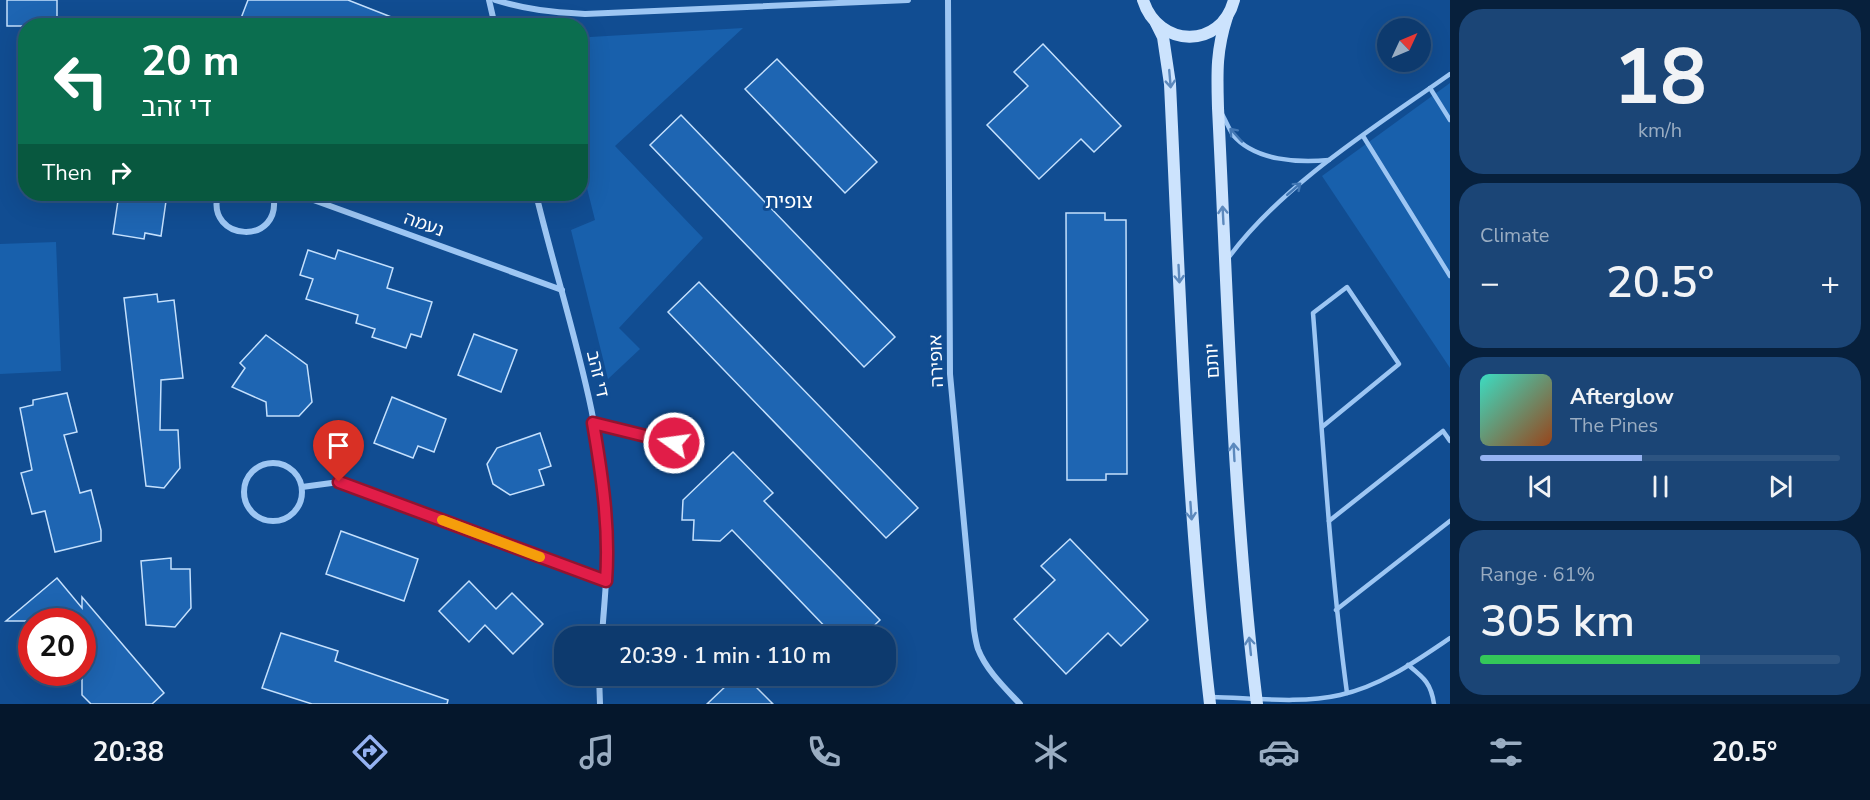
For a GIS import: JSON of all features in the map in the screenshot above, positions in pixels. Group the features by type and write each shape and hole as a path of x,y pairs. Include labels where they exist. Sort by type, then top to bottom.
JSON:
{"main road":[{"name":"יותם","path":"1143,0 1163,37 1170,84 1189,471 1209,700"},
{"name":"יותם","path":"1234,0 1218,49 1218,108 1235,468 1244,588 1256,701"},
{"path":"1156,23 1171,34 1188,38 1214,30 1227,17"}],"street":[{"path":"489,0 493,18"},
{"path":"495,0 522,9 585,14 908,0"},
{"name":"אופירה","path":"948,0 950,374 974,630 979,650 986,664 1020,704"},
{"path":"217,201 216,208 221,219 234,230 245,232 261,228 269,220 274,210 273,201"},
{"name":"נעמה","path":"316,201 562,290"},
{"name":"די זהב","path":"538,201 562,290 593,423 607,540 603,626"},
{"path":"268,463 279,463 290,468 298,476 302,487 297,508 278,521 266,520 256,515 248,507 244,496 244,485 249,474 257,466 268,463"},
{"path":"302,487 339,482 606,581"},
{"path":"599,686 600,704"}],"lane":[{"path":"1225,262 1263,218 1329,160 1450,74"},
{"path":"1430,88 1450,120"},
{"path":"1218,108 1234,136 1260,153 1287,160 1329,160"},
{"path":"1363,136 1450,276"},
{"path":"1322,427 1399,364 1347,287 1313,313 1336,610 1347,693"},
{"path":"593,423 674,443"},
{"path":"1329,521 1443,431 1450,441"},
{"path":"1336,610 1450,521"},
{"path":"1209,700 1309,699 1347,693 1376,683 1450,638"},
{"path":"1408,665 1426,680 1432,692 1434,704"}],"shaded area":[{"path":"743,28 615,146 703,238 619,328 640,349 608,379 571,230 595,220 588,192 588,38"},
{"path":"1450,83 1450,368 1322,176"},
{"path":"56,242 61,371 0,374 0,244"}],"building":[{"path":"7,0 57,0 57,18 18,18 18,26 7,26"},
{"path":"248,0 348,0 394,18 241,18"},
{"path":"1043,44 1121,126 1094,152 1081,139 1039,179 987,125 1028,86 1014,72"},
{"path":"777,59 877,162 845,193 745,89"},
{"path":"681,115 895,337 864,367 650,145"},
{"path":"118,201 166,201 161,236 145,233 144,239 113,234"},
{"path":"1066,213 1105,213 1105,220 1126,220 1127,474 1106,474 1106,480 1067,480"},
{"path":"308,250 335,259 338,250 393,268 387,288 432,302 421,337 411,334 406,348 372,337 375,329 356,323 358,315 306,299 313,279 300,275"},
{"path":"699,282 918,508 886,538 668,312"},
{"path":"157,294 158,302 174,300 183,378 161,380 160,430 178,430 180,468 164,488 146,486 124,298"},
{"path":"474,334 517,350 501,392 458,375"},
{"path":"266,335 307,365 312,402 299,416 267,416 266,402 232,387 245,368 240,363"},
{"path":"67,393 77,432 64,435 80,493 91,490 101,530 101,541 55,552 45,511 32,514 21,473 32,470 20,408 33,405 33,400"},
{"path":"392,397 446,419 434,452 418,446 413,458 374,443"},
{"path":"540,433 551,466 539,470 544,485 510,495 493,484 487,464 497,448"},
{"path":"733,452 773,493 764,501 880,620 874,626 824,626 732,530 720,541 693,540 694,520 682,520 683,500"},
{"path":"341,531 418,559 404,601 326,574"},
{"path":"1070,539 1148,620 1121,646 1108,633 1066,674 1014,619 1055,580 1041,566"},
{"path":"171,558 171,569 190,569 191,608 175,627 146,625 141,561"},
{"path":"57,578 82,608 21,608"},
{"path":"469,581 496,609 512,593 543,624 513,654 485,625 469,642 439,611"},
{"path":"82,597 91,608 82,608"},
{"path":"18,611 18,621 6,621"},
{"path":"96,613 164,693 152,704 91,704 82,695 82,686 96,686"},
{"path":"281,633 338,651 335,661 448,700 447,704 312,704 262,688"},
{"path":"726,686 759,686 757,688 773,704 707,704"}],"slow traffic":[{"path":"442,520 540,557"}],"district":[{"name":"צופית","path":"789,201"}],"route":[{"path":"339,482 606,581 605,509 593,423 674,443"}]}
